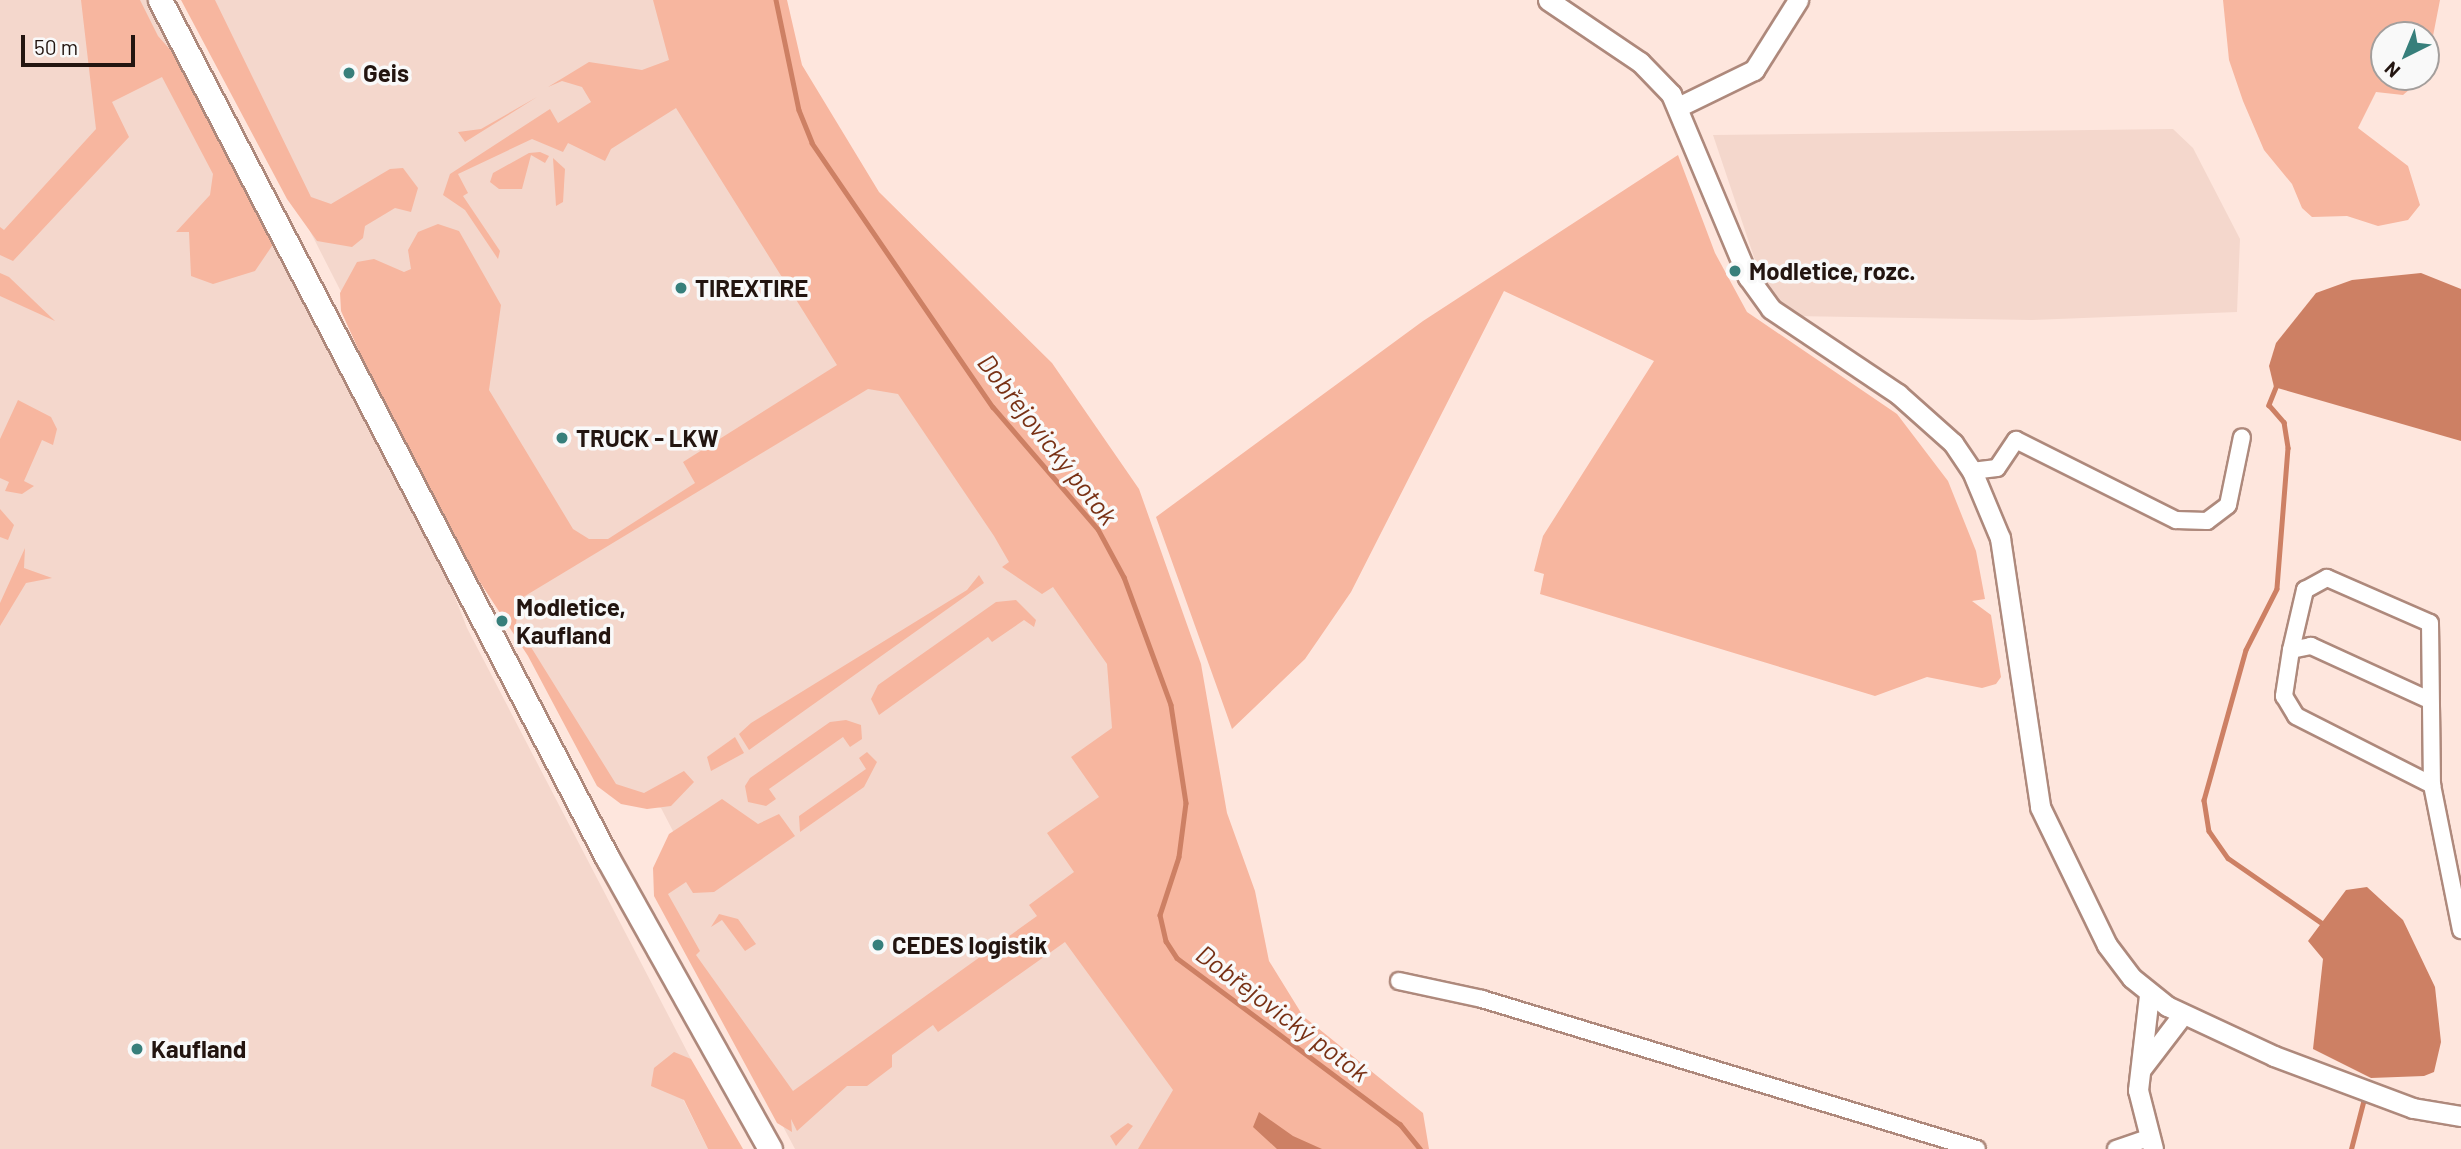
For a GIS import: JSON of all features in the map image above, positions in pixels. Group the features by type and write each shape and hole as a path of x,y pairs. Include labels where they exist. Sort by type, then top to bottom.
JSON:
{"main road":[{"path":"160,0 625,891 770,1149"}],"street":[{"path":"1548,0 1640,62 1678,107 1759,295 1787,322 1928,418 1972,471 2000,538 2040,807 2108,945 2149,995 2183,1014 2366,1092 2461,1116"},
{"path":"1678,107 1754,70 1798,0"},
{"path":"1972,471 1997,468 2016,440 2176,520 2207,521 2228,505 2242,437"},
{"path":"2432,785 2296,716 2284,696 2305,590 2327,578 2340,581 2430,623 2427,699 2432,785 2461,930"},
{"path":"2291,650 2311,646 2427,699"},
{"path":"1399,981 1482,999 1977,1149"},
{"path":"2116,1149 2151,1143 2140,1113 2141,1069 2149,995"},
{"path":"2141,1069 2183,1014"}],"shaded area":[{"path":"0,0 148,0 435,546 467,628 691,1059 680,1093 708,1149 0,1149"},
{"path":"81,0 140,0 158,36 181,62 274,243 255,271 213,284 191,276 189,232 176,232 210,195 213,174 162,77 112,102 129,137 13,261 0,255 0,227 4,230 96,129"},
{"path":"181,0 215,0 311,197 331,204 390,169 403,168 418,188 411,212 395,208 365,226 363,238 352,247 317,241 287,199"},
{"path":"192,0 702,0 1085,572 1328,1149 795,1149 660,894 674,833 661,808 609,795 502,607"},
{"path":"653,0 787,0 802,65 879,192 1052,363 1139,489 1201,664 1227,813 1255,891 1269,961 1303,1016 1423,1113 1429,1149 1138,1149 1173,1090 1065,942 938,1032 933,1025 892,1055 892,1067 867,1086 847,1086 797,1131 791,1119 792,1132 777,1123 654,896 653,868 669,834 722,799 758,824 779,814 795,836 714,892 693,893 686,882 668,894 700,951 696,955 793,1091 1037,916 1029,905 1074,872 1047,833 1099,797 1071,757 1112,728 1107,664 1053,587 1042,594 1002,567 1009,562 994,536 898,394 868,389 520,599 516,623 616,784 644,793 684,771 694,782 671,806 647,809 621,804 597,786 528,656 446,530 386,411 341,311 340,293 357,262 374,259 404,272 411,269 408,250 418,232 438,224 459,231 501,305 489,390 573,529 589,539 608,539 695,483 683,462 837,365 676,108 611,149 605,161 568,143 563,152 532,139 458,174 468,193 463,196 500,251 498,259 465,210 443,195 450,174 550,109 558,123 591,102 582,87 562,81 548,87 589,62 642,70 669,60"},
{"path":"2223,0 2440,0 2436,21 2370,21 2370,91 2408,91 2403,95 2376,92 2358,128 2408,166 2420,205 2408,220 2378,226 2347,216 2312,217 2302,208 2292,184 2264,150 2229,60"},
{"path":"537,97 465,142 458,132 481,129"},
{"path":"2173,129 2193,148 2240,239 2237,312 2031,320 1793,316 1762,281 1713,135"},
{"path":"540,152 549,156 545,163 531,155 522,189 499,189 490,182 493,173 529,153"},
{"path":"1678,155 1715,253 1747,312 1897,414 1948,481 1976,551 1985,599 1972,601 1991,615 2001,677 1996,684 1982,688 1927,677 1875,696 1540,594 1544,574 1534,571 1543,536 1654,361 1504,291 1351,592 1305,659 1232,729 1156,517 1423,321"},
{"path":"553,158 565,169 563,202 556,206"},
{"path":"0,273 9,277 55,321 0,296"},
{"path":"2421,273 2461,289 2461,441 2274,387 2269,366 2276,343 2316,293 2352,280"},
{"path":"18,400 51,417 57,429 53,445 42,440 24,481 34,486 22,494 5,491 9,482 0,478 0,439"},
{"path":"0,509 14,525 8,540 0,537"},
{"path":"25,548 24,568 52,578 26,583 0,626 0,603"},
{"path":"979,575 984,583 749,750 739,734 751,723 967,590"},
{"path":"1016,600 1036,620 1034,627 1024,620 992,642 988,637 879,715 871,699 878,685 996,602"},
{"path":"846,720 861,725 862,739 850,747 843,737 769,789 776,799 766,806 748,802 745,786 750,778 830,722"},
{"path":"735,737 744,753 711,771 707,757"},
{"path":"867,752 877,762 864,787 800,832 799,816 866,769 859,758"},
{"path":"2367,887 2403,920 2435,987 2441,1042 2434,1072 2424,1076 2371,1078 2313,1049 2323,959 2308,941 2346,890"},
{"path":"719,914 738,919 756,944 745,951 722,920 711,927"},
{"path":"674,1052 691,1059 743,1149 708,1149 684,1100 651,1086 654,1068"},
{"path":"1259,1112 1293,1136 1322,1149 1277,1149 1253,1127"},
{"path":"1128,1123 1133,1126 1116,1146 1110,1136"}],"waterway":[{"name":"Dobřejovický potok","path":"776,0 799,110 812,143 993,407 1098,529 1124,577 1171,705 1186,803 1179,857 1160,915 1166,941 1177,958 1400,1124 1420,1149"},
{"path":"2277,385 2269,405 2284,422 2288,448 2277,589 2246,650 2204,800 2209,831 2228,858 2322,923"},
{"path":"2351,1149 2365,1095"}],"place":[{"name":"Geis","path":"349,73"},
{"name":"Modletice, rozc.","path":"1735,271"},
{"name":"TIREXTIRE","path":"681,288"},
{"name":"TRUCK - LKW","path":"562,438"},
{"name":"Modletice, Kaufland","path":"502,621"},
{"name":"CEDES logistik","path":"878,945"},
{"name":"Kaufland","path":"137,1049"}]}
